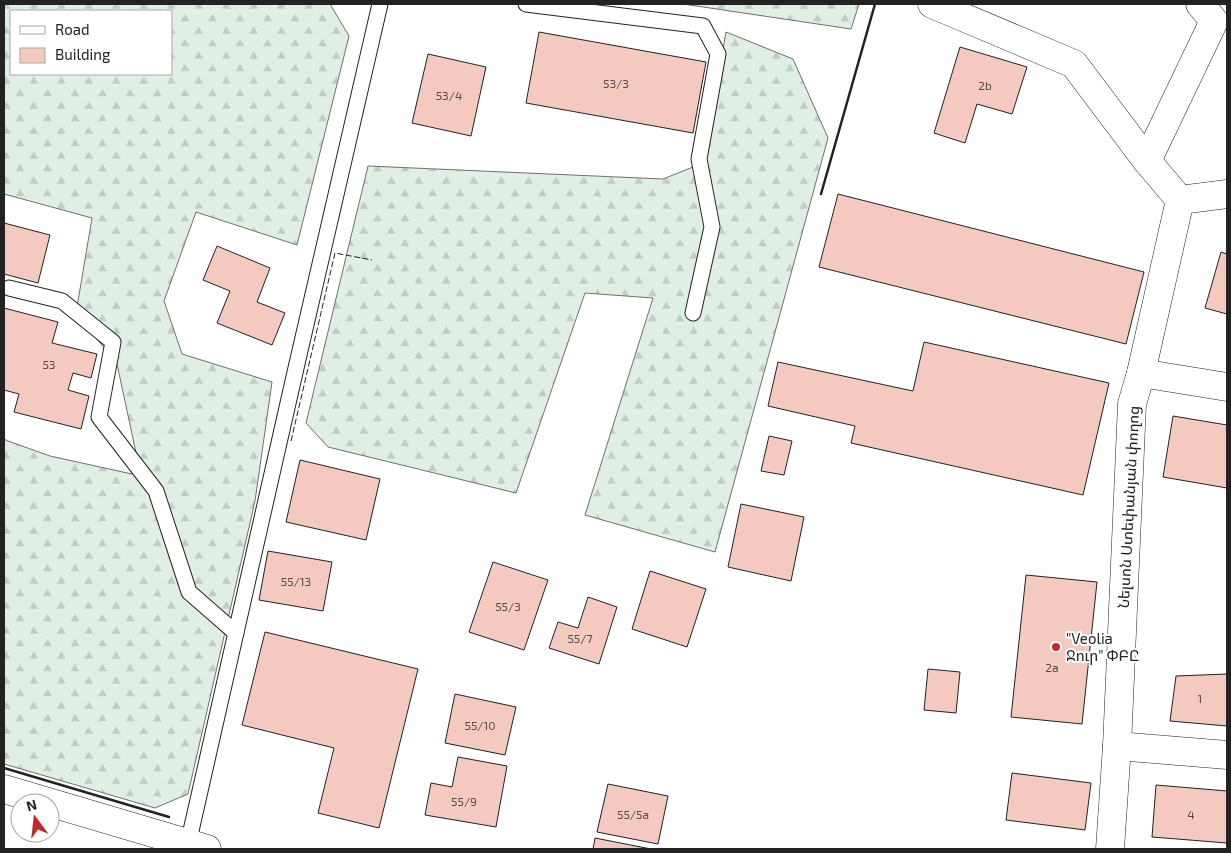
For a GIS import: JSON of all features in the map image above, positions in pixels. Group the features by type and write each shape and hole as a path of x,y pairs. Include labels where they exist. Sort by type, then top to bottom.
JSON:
{"street":[{"path":"932,4 1074,64 1147,161 1180,200 1227,194"},
{"path":"1147,161 1214,21 1200,4"},
{"name":"Նելսոն Ստեփանյան փողոց","path":"1110,849 1117,746 1132,404 1141,374 1180,200"},
{"path":"1141,374 1227,388"},
{"path":"1117,746 1227,755"},
{"path":"4,789 197,847"}],"lane":[{"path":"197,847 236,633 380,4"},
{"path":"526,4 703,26 718,54 699,159 712,227 693,313"},
{"path":"9,288 62,301 113,342 100,417 156,491 189,592 236,633"}],"green space":[{"path":"4,4 330,4 349,36 297,245 196,212 164,301 182,354 272,382 255,501 188,794 155,808 4,764 4,439 50,456 141,476 117,364 76,313 92,218 4,194"},
{"path":"683,4 859,4 851,29"},
{"path":"726,32 793,59 828,138 715,552 585,515 653,298 585,293 516,493 328,447 306,423 368,166 663,179 703,163"}],"building":[{"path":"539,32 706,62 693,133 526,103"},
{"path":"960,47 1027,67 1012,114 977,104 965,143 934,133"},
{"path":"428,54 486,67 471,136 412,123"},
{"path":"838,194 1144,272 1126,344 819,267"},
{"path":"4,223 50,235 38,283 4,274"},
{"path":"217,246 270,268 257,302 285,313 272,345 217,323 230,291 203,280"},
{"path":"1221,252 1227,254 1227,314 1205,308"},
{"path":"4,308 58,322 52,343 97,354 91,378 73,373 68,390 89,396 81,429 14,412 19,394 4,390"},
{"path":"924,342 1109,383 1083,495 851,443 855,426 768,406 778,362 913,391"},
{"path":"1173,416 1227,425 1227,488 1163,477"},
{"path":"769,436 792,441 784,475 761,471"},
{"path":"300,460 380,479 366,540 286,522"},
{"path":"741,504 804,517 791,581 728,567"},
{"path":"268,551 332,562 323,611 259,600"},
{"path":"493,562 548,580 524,650 469,632"},
{"path":"650,571 706,589 687,647 632,629"},
{"path":"1026,575 1097,582 1082,724 1011,717"},
{"path":"588,597 617,607 599,664 549,648 558,622 578,628"},
{"path":"265,632 418,669 379,828 318,813 334,748 242,725"},
{"path":"928,669 960,672 956,713 924,710"},
{"path":"1227,674 1227,726 1170,721 1176,676"},
{"path":"455,694 516,707 505,755 445,743"},
{"path":"458,757 507,766 496,827 425,815 431,783 452,787"},
{"path":"1012,773 1091,783 1085,830 1006,820"},
{"path":"608,784 668,796 658,844 597,832"},
{"path":"1156,785 1227,791 1227,843 1152,837"},
{"path":"595,838 651,849 593,849"}],"fence":[{"path":"291,441 335,253 372,260"}],"wall":[{"path":"821,194 875,4"},
{"path":"4,768 169,817"}],"place":[{"name":"\"Veolia Ջուր\" ՓԲԸ","path":"1056,647"}]}
